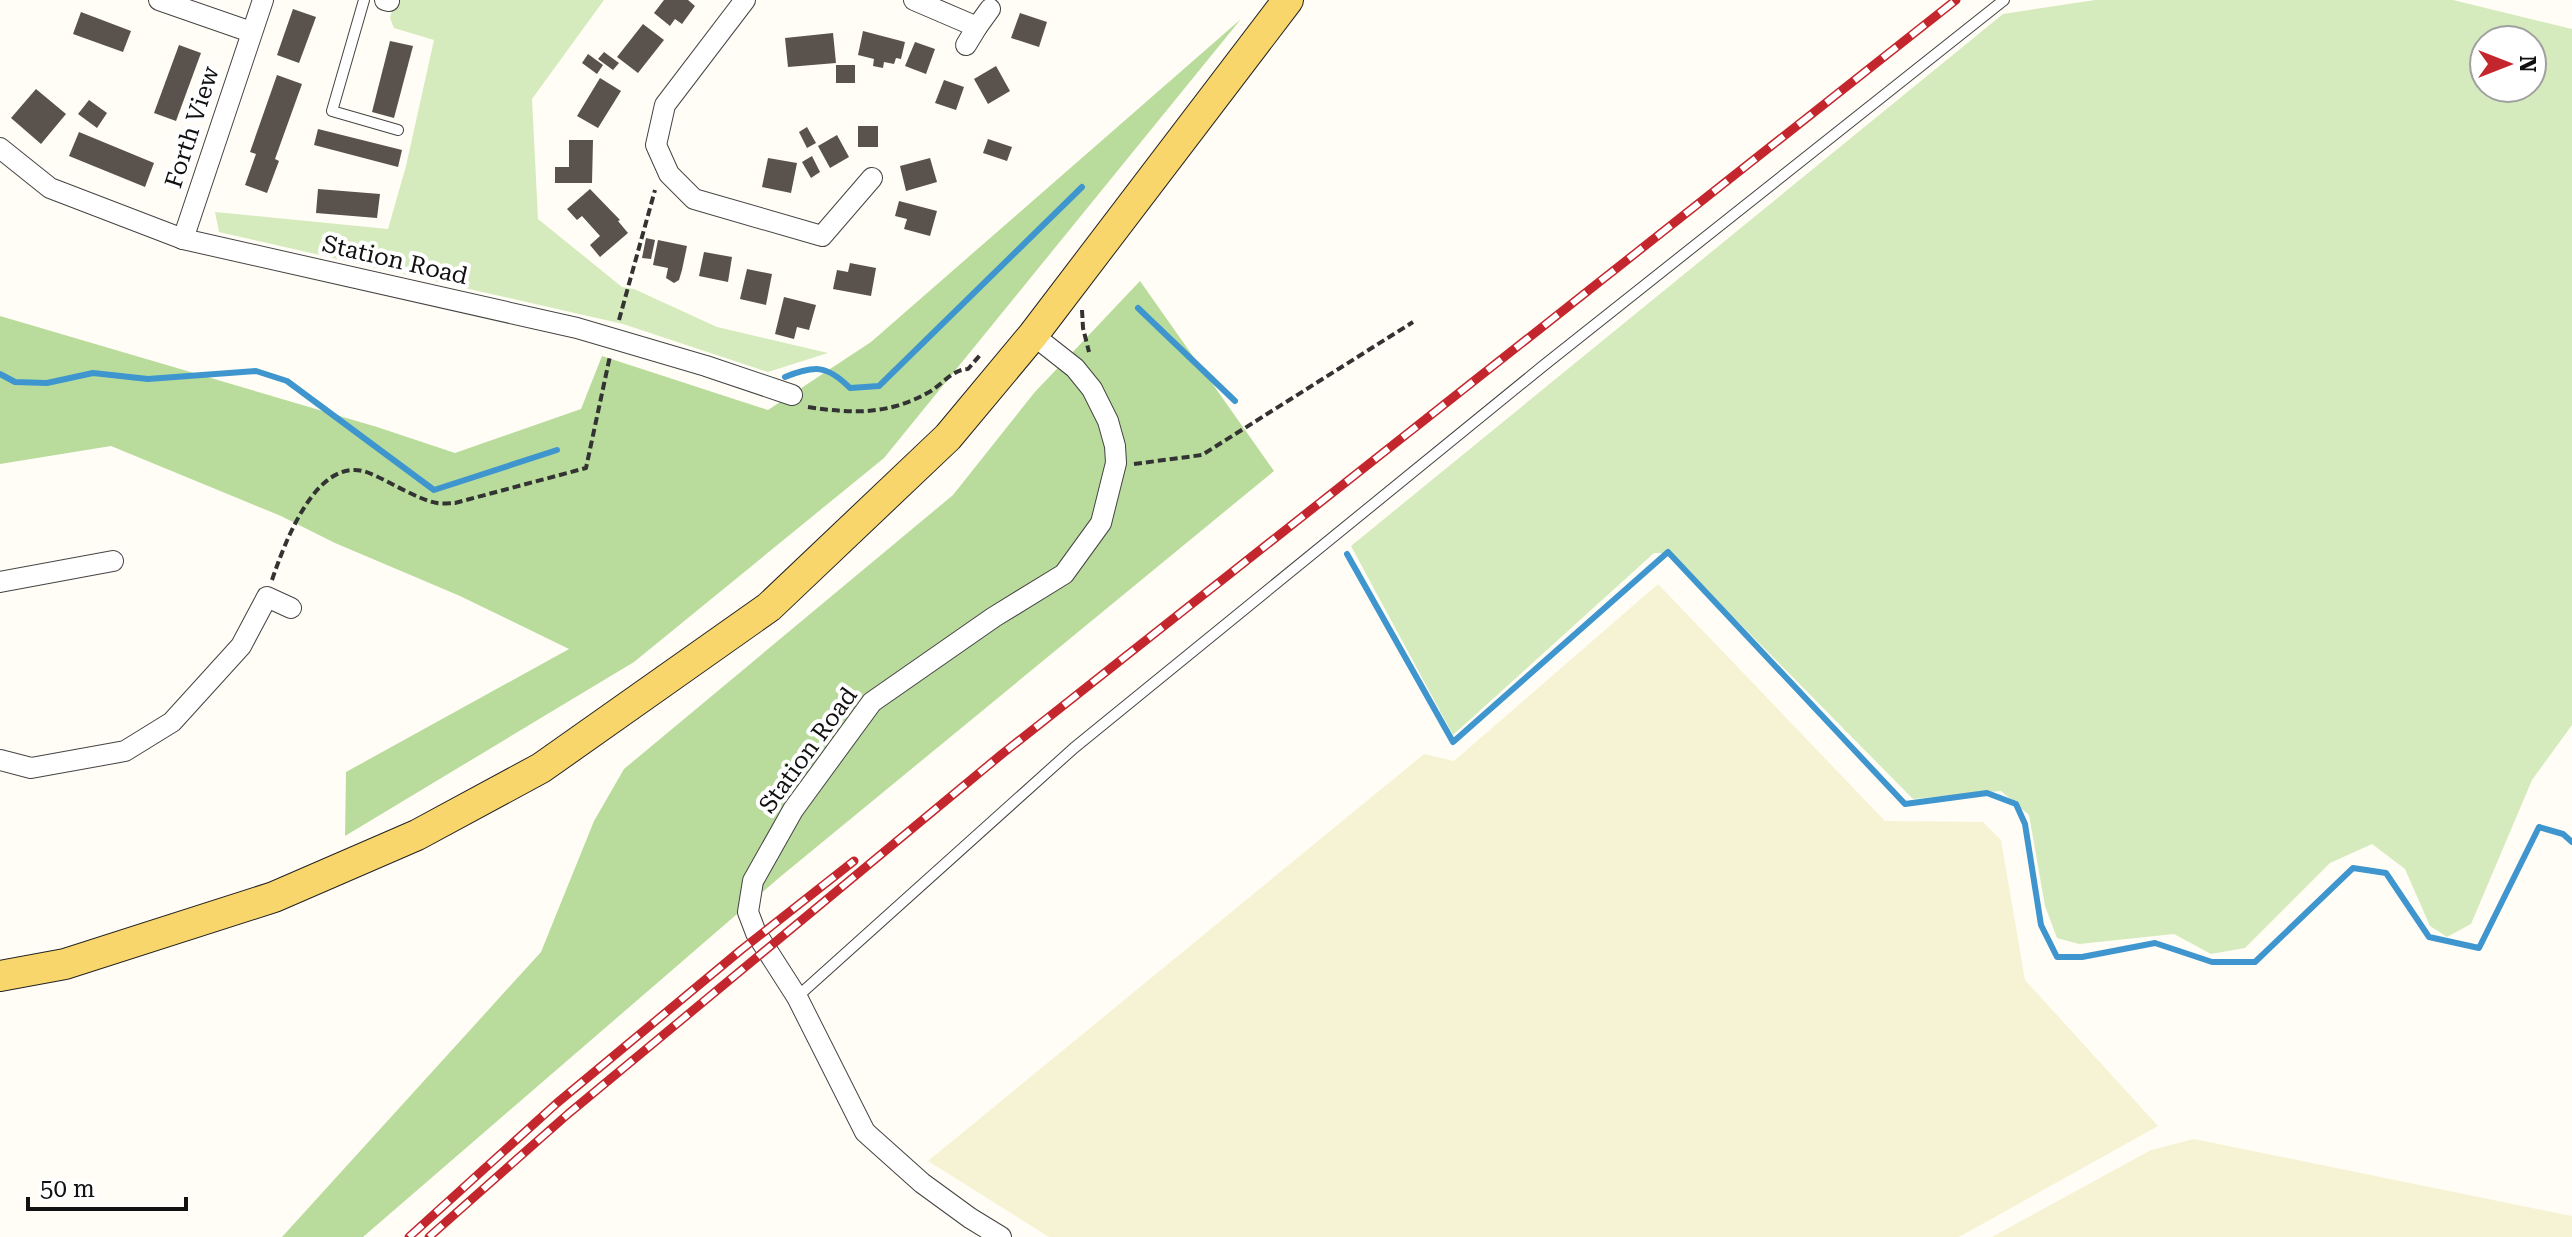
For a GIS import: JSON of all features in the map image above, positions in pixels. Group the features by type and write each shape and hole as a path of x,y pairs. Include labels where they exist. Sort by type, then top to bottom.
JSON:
{"main road":[{"path":"0,976 65,964 274,897 417,835 541,768 769,607 948,437 1033,335 1288,0"}],"street":[{"path":"159,0 251,32"},
{"name":"Forth View","path":"183,239 263,0"},
{"path":"745,0 665,105 656,145 669,174 694,199 822,236 872,178"},
{"path":"914,0 977,27"},
{"path":"966,45 990,9"},
{"name":"Station Road","path":"0,148 50,188 183,239 577,328 792,395"},
{"name":"Station Road","path":"1001,1237 922,1183 865,1132 797,997 756,933 748,912 753,881 793,810 872,702 994,617 1064,574 1101,523 1116,463 1108,421 1092,389 1075,368 1033,335"},
{"path":"0,582 113,561"},
{"path":"0,760 31,768 125,751 172,722 241,646 267,597 291,608"}],"lane":[{"path":"364,0 332,111 398,130"},
{"path":"797,997 1074,748 1543,366 2004,0"}],"path":[{"path":"267,597 286,540 305,505 325,484 346,470 365,471 436,503 455,503 586,468 614,339 663,160"},
{"path":"1063,293 1083,311 1083,328 1091,359"},
{"path":"1116,463 1139,464 1202,455 1413,322"},
{"path":"792,395 793,404 810,408 883,411 931,391 960,369 968,369 988,346"}],"shaded area":[{"path":"1658,584 1885,821 1983,822 2001,840 2025,980 2158,1126 1959,1237 1049,1237 928,1161 1424,754 1454,761"},
{"path":"2194,1139 2572,1216 2572,1237 1992,1237 2151,1150"}],"green space":[{"path":"395,0 604,0 532,99 538,219 622,287 634,289 717,327 828,353 768,372 623,324 219,232 215,212 388,229 406,166 434,40 394,28 390,18"},
{"path":"2095,0 2453,0 2572,29 2572,725 2532,780 2471,924 2447,937 2430,926 2405,869 2372,844 2330,863 2245,948 2211,954 2174,934 2079,944 2057,938 2045,906 2029,815 2001,791 1913,799 1670,553 1654,553 1453,735 1351,546 2003,14"},
{"path":"1241,19 884,458 634,662 345,836 346,772 569,649 460,596 335,543 281,516 111,446 0,464 0,316 377,427 455,453 581,409 602,356 768,410 871,342"},
{"path":"1140,281 1274,471 780,877 363,1237 282,1237 541,952 594,821 624,769 953,495 1034,393"}],"building":[{"path":"664,0 688,0 695,6 682,24 675,19 670,26 654,13"},
{"path":"293,9 316,17 299,63 277,55"},
{"path":"81,12 131,31 123,52 73,34"},
{"path":"1020,13 1047,22 1039,47 1011,38"},
{"path":"643,24 664,40 638,73 617,57"},
{"path":"863,31 905,42 901,59 896,58 894,64 884,62 883,68 873,66 874,59 858,55"},
{"path":"833,33 836,63 788,67 785,38"},
{"path":"390,41 413,46 394,118 372,112"},
{"path":"915,42 935,49 926,74 905,66"},
{"path":"179,45 201,53 176,121 154,113"},
{"path":"604,52 619,63 613,70 598,59"},
{"path":"588,54 603,65 597,74 582,63"},
{"path":"836,65 855,65 855,83 836,83"},
{"path":"996,66 1010,91 988,104 974,79"},
{"path":"277,75 302,84 275,159 279,161 267,193 245,185 256,154 250,152"},
{"path":"600,78 621,91 598,128 577,116"},
{"path":"944,80 964,87 956,110 935,103"},
{"path":"36,89 66,114 41,144 11,118"},
{"path":"89,100 107,113 97,128 78,114"},
{"path":"858,126 878,126 878,147 858,147"},
{"path":"807,127 816,143 807,148 799,132"},
{"path":"318,129 402,150 398,167 314,145"},
{"path":"79,132 154,163 145,187 69,156"},
{"path":"837,135 849,157 830,168 818,146"},
{"path":"988,139 1012,147 1007,161 983,153"},
{"path":"569,140 593,140 592,183 555,183 555,167 569,167"},
{"path":"812,156 820,172 811,178 802,162"},
{"path":"768,158 797,163 791,193 762,187"},
{"path":"930,158 937,182 906,191 900,166"},
{"path":"318,189 380,194 377,218 316,213"},
{"path":"590,189 620,220 628,233 600,257 590,245 600,236 582,216 577,220 567,209"},
{"path":"899,201 937,211 930,236 904,229 907,219 895,216"},
{"path":"646,238 655,240 651,259 642,258"},
{"path":"658,240 687,246 679,280 674,283 666,278 668,268 653,265"},
{"path":"704,252 732,257 728,282 699,276"},
{"path":"850,263 876,268 871,296 833,289 837,270 848,272"},
{"path":"747,269 772,274 766,305 740,299"},
{"path":"784,297 816,305 809,330 797,327 794,339 775,334"}],"waterway":[{"path":"785,377 820,369 834,375 850,388 879,386 1082,187"},
{"path":"1138,308 1235,401"},
{"path":"0,374 15,382 47,383 93,373 148,379 256,371 287,381 434,490 557,450"},
{"path":"1347,554 1453,742 1668,552 1905,804 1987,793 2016,804 2025,824 2041,925 2057,957 2082,957 2155,943 2212,962 2255,962 2353,868 2386,873 2429,937 2479,948 2539,827 2563,834 2572,842"}],"railway":[{"path":"429,1237 568,1114 1002,754 1956,0"},
{"path":"409,1237 557,1103 854,861"}]}
